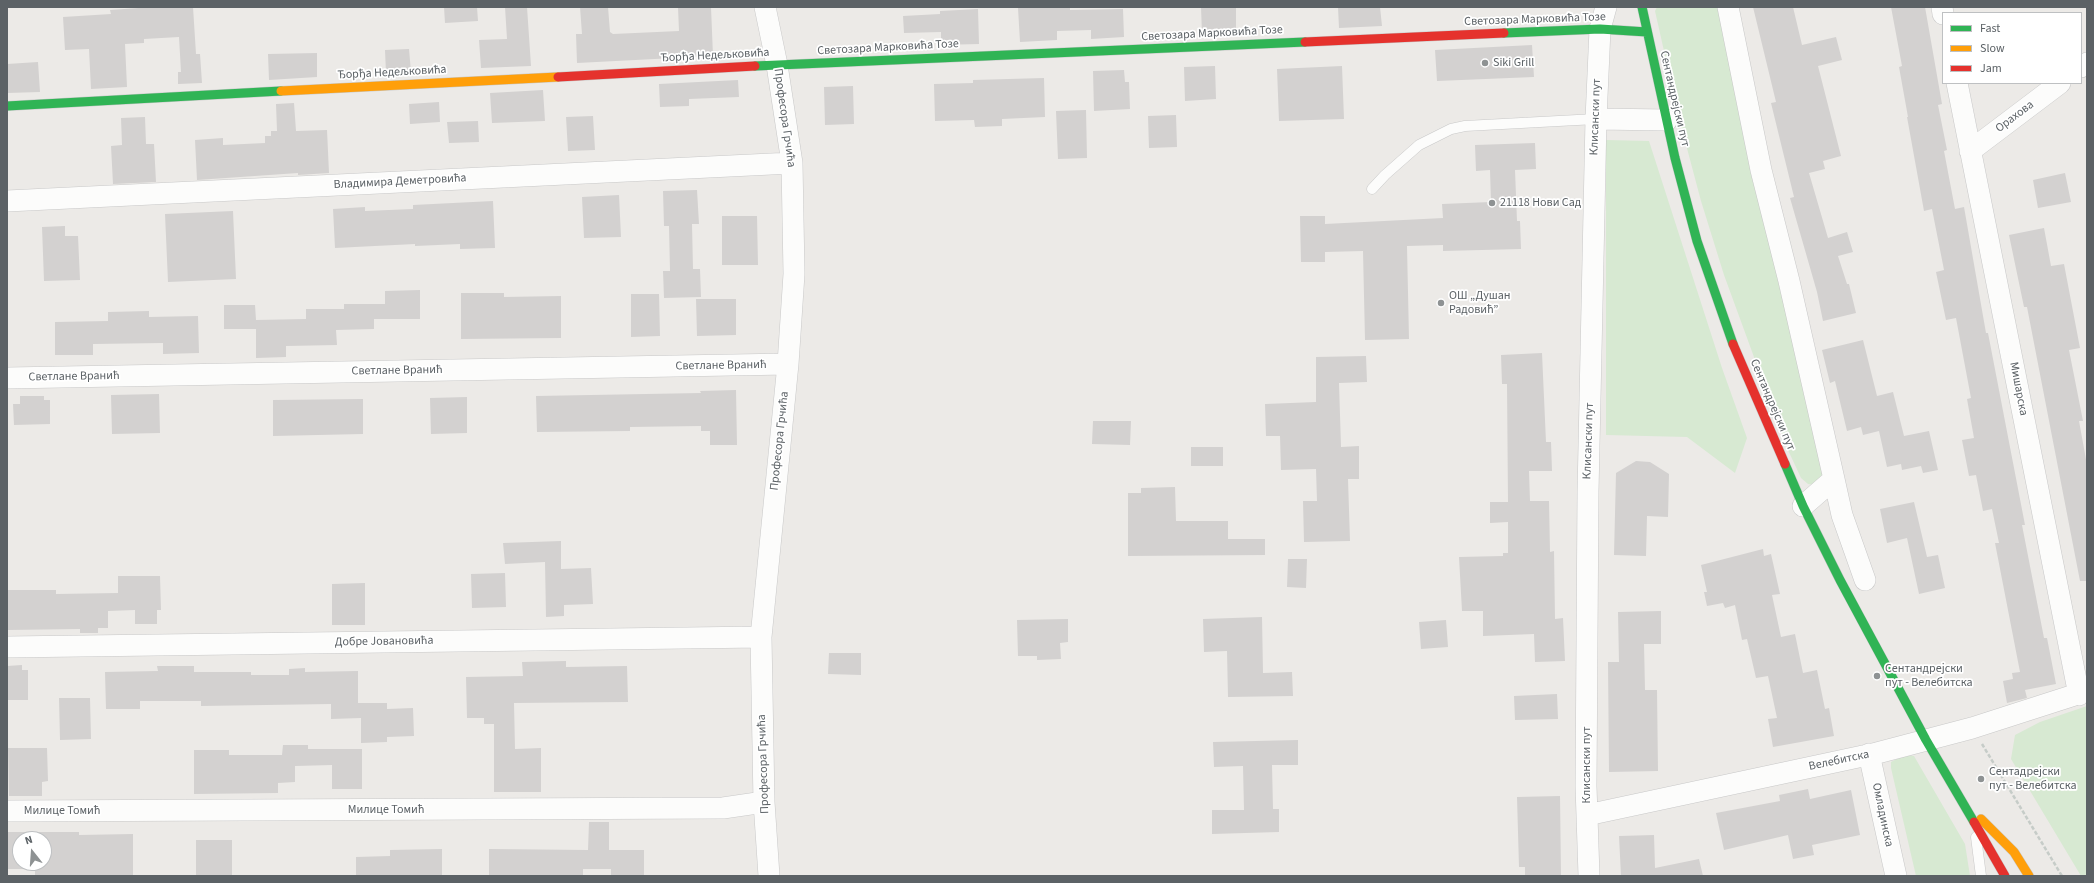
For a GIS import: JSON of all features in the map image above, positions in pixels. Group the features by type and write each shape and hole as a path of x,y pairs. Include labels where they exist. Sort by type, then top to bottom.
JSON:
{"street":[{"name":"Професора Грчића","path":"765,7 777,65 792,163 794,274 788,364 761,637 764,802 769,876"},
{"name":"Клисански пут","path":"1589,876 1587,814 1588,500 1596,119 1600,29 1606,7"},
{"name":"Сентандрејски пут","path":"1642,7 1667,120 1697,241 1718,306 1737,355 1803,506 1840,580 1926,740 2005,876"},
{"path":"1728,7 1761,170 1790,281 1842,515 1865,580"},
{"name":"Светозара Марковића Тозе","path":"777,65 1600,29 1647,32"},
{"name":"Ђорђа Недељковића","path":"7,106 777,65"},
{"name":"Мишарска","path":"1957,84 2083,693"},
{"name":"Орахова","path":"1970,151 2059,84"},
{"path":"1596,119 1667,120"},
{"name":"Владимира Деметровића","path":"7,201 792,163"},
{"name":"Светлане Вранић","path":"7,378 788,364"},
{"path":"1803,506 1834,479"},
{"name":"Добре Јовановића","path":"7,647 761,637"},
{"name":"Велебитска","path":"1587,814 1869,754 1972,728 2083,693"},
{"name":"Омладинска","path":"1869,754 1896,876"},
{"name":"Сентандрејски пут","path":"1952,784 1984,823 2014,852 2029,876"},
{"name":"Милице Томић","path":"7,811 723,808 764,802"}],"lane":[{"path":"1372,189 1384,174 1419,145 1451,129 1465,126 1596,119"},
{"path":"1975,825 1981,876"}],"path":[{"path":"1972,728 2062,876"}],"green space":[{"path":"1657,7 1721,7 1829,472 1814,485 1808,484 1801,478 1788,450 1724,275 1701,201 1680,122 1655,11"},
{"path":"1606,140 1649,141 1722,368 1747,438 1735,473 1687,437 1606,435"},
{"path":"2087,706 2087,876 2081,876 2011,759 2015,735 2040,722"},
{"path":"1904,755 1914,756 1965,844 1970,876 1916,876 1891,768 1891,762"}],"building":[{"path":"153,7 193,7 196,54 200,54 202,83 178,84 178,72 181,72 179,37 144,39 144,43 125,44 127,87 91,89 89,49 65,50 63,17 111,14 110,10"},
{"path":"444,7 477,7 478,21 445,23"},
{"path":"505,7 527,7 531,66 481,68 479,40 507,39"},
{"path":"580,7 608,7 610,32 613,34 679,31 678,7 711,7 713,56 577,63 576,34 582,34"},
{"path":"1070,7 1070,10 1123,9 1124,37 1091,39 1091,30 1057,31 1057,40 1020,42 1018,8"},
{"path":"1201,7 1236,7 1236,29 1218,30 1218,33 1202,34"},
{"path":"1338,7 1380,7 1382,26 1339,28"},
{"path":"1753,7 1793,7 1802,45 1836,37 1842,60 1818,66 1841,156 1823,161 1825,169 1809,173 1828,238 1847,232 1853,252 1838,256 1847,284 1849,284 1856,313 1823,321 1817,292 1790,198 1794,197 1771,103 1776,102"},
{"path":"1891,7 1925,7 1942,104 1938,105 1947,150 1944,151 1955,209 1964,207 1986,333 1988,333 2025,525 2022,525 2044,638 2047,638 2056,684 2025,690 2027,698 2007,703 2003,681 2013,679 2012,673 2020,672 1995,543 1999,543 1992,509 1983,511 1976,475 1969,476 1962,440 1974,438 1967,399 1971,398 1956,318 1946,320 1936,272 1944,270 1932,209 1924,211 1907,117 1899,67 1902,66"},
{"path":"978,9 979,44 941,45 941,32 904,33 903,16 940,14 940,11"},
{"name":"Siki Grill","path":"1532,45 1534,77 1437,81 1435,50"},
{"path":"409,49 411,72 386,73 385,50"},
{"path":"317,53 317,77 269,80 268,54"},
{"path":"38,62 40,92 7,93 7,64"},
{"path":"1215,66 1216,99 1185,101 1184,67"},
{"path":"1342,66 1344,119 1279,121 1277,69"},
{"path":"1124,70 1125,82 1129,82 1130,109 1094,111 1093,71"},
{"path":"1044,78 1045,117 1002,119 1002,126 975,127 974,120 935,121 934,84 973,83 973,80"},
{"path":"738,80 739,97 689,99 689,106 660,107 659,84"},
{"path":"853,86 854,124 825,125 824,87"},
{"path":"543,90 545,121 492,123 490,93"},
{"path":"439,102 440,122 410,124 409,104"},
{"path":"294,103 296,131 327,130 329,173 298,175 298,173 197,180 195,140 223,138 223,145 265,143 265,136 271,136 271,131 277,131 276,104"},
{"path":"1086,110 1087,158 1058,159 1056,111"},
{"path":"1176,115 1177,147 1149,148 1148,116"},
{"path":"593,116 595,150 568,151 566,117"},
{"path":"145,117 146,144 154,144 156,182 113,184 111,146 122,145 121,118"},
{"path":"478,121 479,142 449,143 447,122"},
{"name":"21118 Нови Сад","path":"1535,143 1536,169 1515,170 1517,221 1520,221 1521,249 1443,251 1443,245 1407,246 1409,339 1365,340 1363,251 1325,252 1325,262 1301,262 1300,216 1325,216 1325,224 1443,218 1442,204 1491,202 1490,170 1476,171 1475,145"},
{"path":"2065,173 2071,202 2038,208 2033,180"},
{"path":"697,190 699,224 692,224 693,269 700,269 701,297 664,298 663,271 670,271 669,226 664,226 663,191"},
{"path":"619,195 621,237 584,238 582,197"},
{"path":"493,201 495,248 460,249 460,244 415,246 415,244 335,248 333,209 365,207 365,211 413,209 413,205"},
{"path":"233,211 236,279 168,282 165,214"},
{"path":"722,216 757,216 758,265 722,265"},
{"path":"65,226 65,236 78,236 80,280 44,281 42,227"},
{"path":"2044,228 2051,266 2064,264 2080,348 2069,350 2083,421 2079,421 2087,465 2087,581 2080,581 2027,307 2024,307 2009,235"},
{"path":"420,290 420,319 374,319 374,329 336,330 337,345 286,346 286,357 256,358 256,329 224,329 224,305 255,305 256,320 306,319 306,309 344,309 344,304 385,304 385,291"},
{"path":"461,293 504,293 504,297 561,296 561,338 461,339"},
{"path":"631,294 659,294 660,336 631,337"},
{"path":"696,299 736,299 736,335 697,336"},
{"path":"149,311 149,317 198,316 199,353 163,354 163,343 93,344 93,355 55,355 55,322 108,321 108,312"},
{"path":"1863,340 1877,396 1893,392 1904,436 1929,431 1938,470 1923,473 1921,466 1902,470 1901,464 1887,467 1879,431 1863,435 1861,427 1847,431 1835,381 1830,383 1822,350"},
{"path":"1542,353 1546,442 1551,442 1552,471 1529,471 1530,501 1549,501 1550,552 1554,551 1555,619 1563,618 1565,661 1535,662 1534,634 1483,636 1483,611 1462,611 1459,557 1503,556 1503,553 1508,553 1508,522 1490,523 1490,502 1508,502 1507,384 1502,384 1501,355"},
{"path":"1366,356 1367,382 1339,383 1341,447 1359,446 1359,479 1348,479 1350,541 1304,542 1303,501 1317,501 1316,469 1281,470 1280,436 1266,436 1265,404 1316,402 1316,357"},
{"path":"736,390 737,445 710,445 710,431 701,431 701,426 630,427 630,431 537,432 536,396 701,393 700,391"},
{"path":"159,394 160,433 112,434 111,395"},
{"path":"20,396 44,396 44,400 50,400 50,424 14,425 13,404 20,404"},
{"path":"467,397 467,433 431,434 430,398"},
{"path":"363,399 363,434 273,436 273,400"},
{"path":"1093,421 1131,421 1130,445 1092,444"},
{"path":"1191,447 1223,447 1223,466 1191,466"},
{"path":"1636,461 1650,462 1669,474 1668,517 1647,516 1646,556 1614,555 1616,473"},
{"path":"1175,487 1176,521 1228,521 1228,539 1265,539 1265,555 1128,556 1128,493 1141,493 1141,488"},
{"path":"1914,502 1927,557 1938,555 1945,588 1919,594 1907,538 1887,543 1880,509"},
{"path":"561,541 561,569 591,568 593,604 564,605 564,616 546,617 545,562 505,564 503,543"},
{"path":"1763,549 1764,556 1771,554 1780,594 1772,595 1781,637 1795,634 1803,673 1817,670 1825,709 1829,708 1834,736 1773,747 1768,719 1777,718 1768,676 1756,678 1747,639 1742,640 1735,605 1725,608 1723,603 1707,606 1704,592 1707,592 1701,565"},
{"path":"1288,559 1307,559 1306,588 1287,587"},
{"path":"505,573 506,607 472,608 471,574"},
{"path":"118,576 160,576 161,610 157,610 157,624 135,624 135,610 108,611 108,628 98,628 98,633 80,633 80,629 8,630 8,590 56,590 56,594 118,593"},
{"path":"365,583 365,625 332,625 332,584"},
{"path":"1661,611 1661,644 1644,644 1645,690 1657,690 1658,771 1609,772 1608,662 1619,662 1618,612"},
{"path":"1262,617 1263,673 1292,672 1293,696 1228,697 1227,651 1204,652 1203,619"},
{"path":"1068,619 1068,642 1060,643 1061,659 1037,660 1037,656 1018,656 1017,620"},
{"path":"1446,620 1448,647 1421,649 1419,622"},
{"path":"829,653 861,653 861,675 828,674"},
{"path":"566,661 566,667 627,666 628,702 514,703 515,749 541,748 541,792 494,792 494,724 484,724 484,718 467,718 466,677 523,676 522,662"},
{"path":"22,665 22,670 28,670 28,700 7,700 7,666"},
{"path":"157,666 194,666 194,672 251,672 251,675 289,675 289,669 305,668 305,672 358,671 358,703 387,703 387,709 413,708 414,736 387,737 387,742 361,743 361,718 331,719 331,704 201,706 201,701 140,701 140,709 106,709 105,672 158,671"},
{"path":"1557,694 1558,719 1515,720 1514,696"},
{"path":"59,698 90,698 91,739 60,740"},
{"path":"1298,740 1298,765 1272,765 1273,809 1279,809 1279,832 1212,834 1212,810 1244,810 1243,766 1214,767 1213,742"},
{"path":"283,745 308,745 308,749 362,749 362,789 332,789 332,765 295,766 295,782 278,783 278,793 194,794 194,750 229,750 229,755 282,755"},
{"path":"8,748 47,748 48,781 42,782 42,796 9,796"},
{"path":"1808,789 1810,799 1851,790 1860,835 1812,845 1814,855 1793,859 1788,835 1724,850 1716,813 1780,801 1779,795"},
{"path":"1560,796 1561,876 1525,876 1525,867 1519,867 1517,797"},
{"path":"589,822 609,822 609,850 644,850 644,876 611,876 611,869 583,869 583,876 489,876 489,849 588,850"},
{"path":"7,832 12,832 12,869 7,869"},
{"path":"52,832 79,832 79,835 133,834 133,875 35,875 35,871 52,871"},
{"path":"1654,835 1655,868 1699,859 1703,876 1621,876 1619,836"},
{"path":"196,840 232,840 232,876 196,876"},
{"path":"442,849 442,876 356,876 356,857 390,856 390,850"}],"traffic: fast":[{"path":"1642,7 1675,158 1697,241 1733,344"},
{"path":"1504,33 1600,29 1647,32"},
{"path":"755,66 1305,42"},
{"path":"7,106 281,91"},
{"path":"1785,464 1803,506 1840,580 1926,740 1974,822"}],"traffic: slow":[{"path":"281,91 558,77"},
{"path":"1981,819 2014,852 2029,876"}],"traffic: jam":[{"path":"1305,42 1504,33"},
{"path":"558,77 755,66"},
{"path":"1733,344 1785,464"},
{"path":"1974,822 2005,876"}],"place":[{"name":"Siki Grill","path":"1485,63"},
{"name":"21118 Нови Сад","path":"1492,203"},
{"name":"ОШ „Душан Радовић”","path":"1441,303"},
{"name":"Сентандрејски пут - Велебитска","path":"1877,676"},
{"name":"Сентадрејски пут - Велебитска","path":"1981,779"}]}
